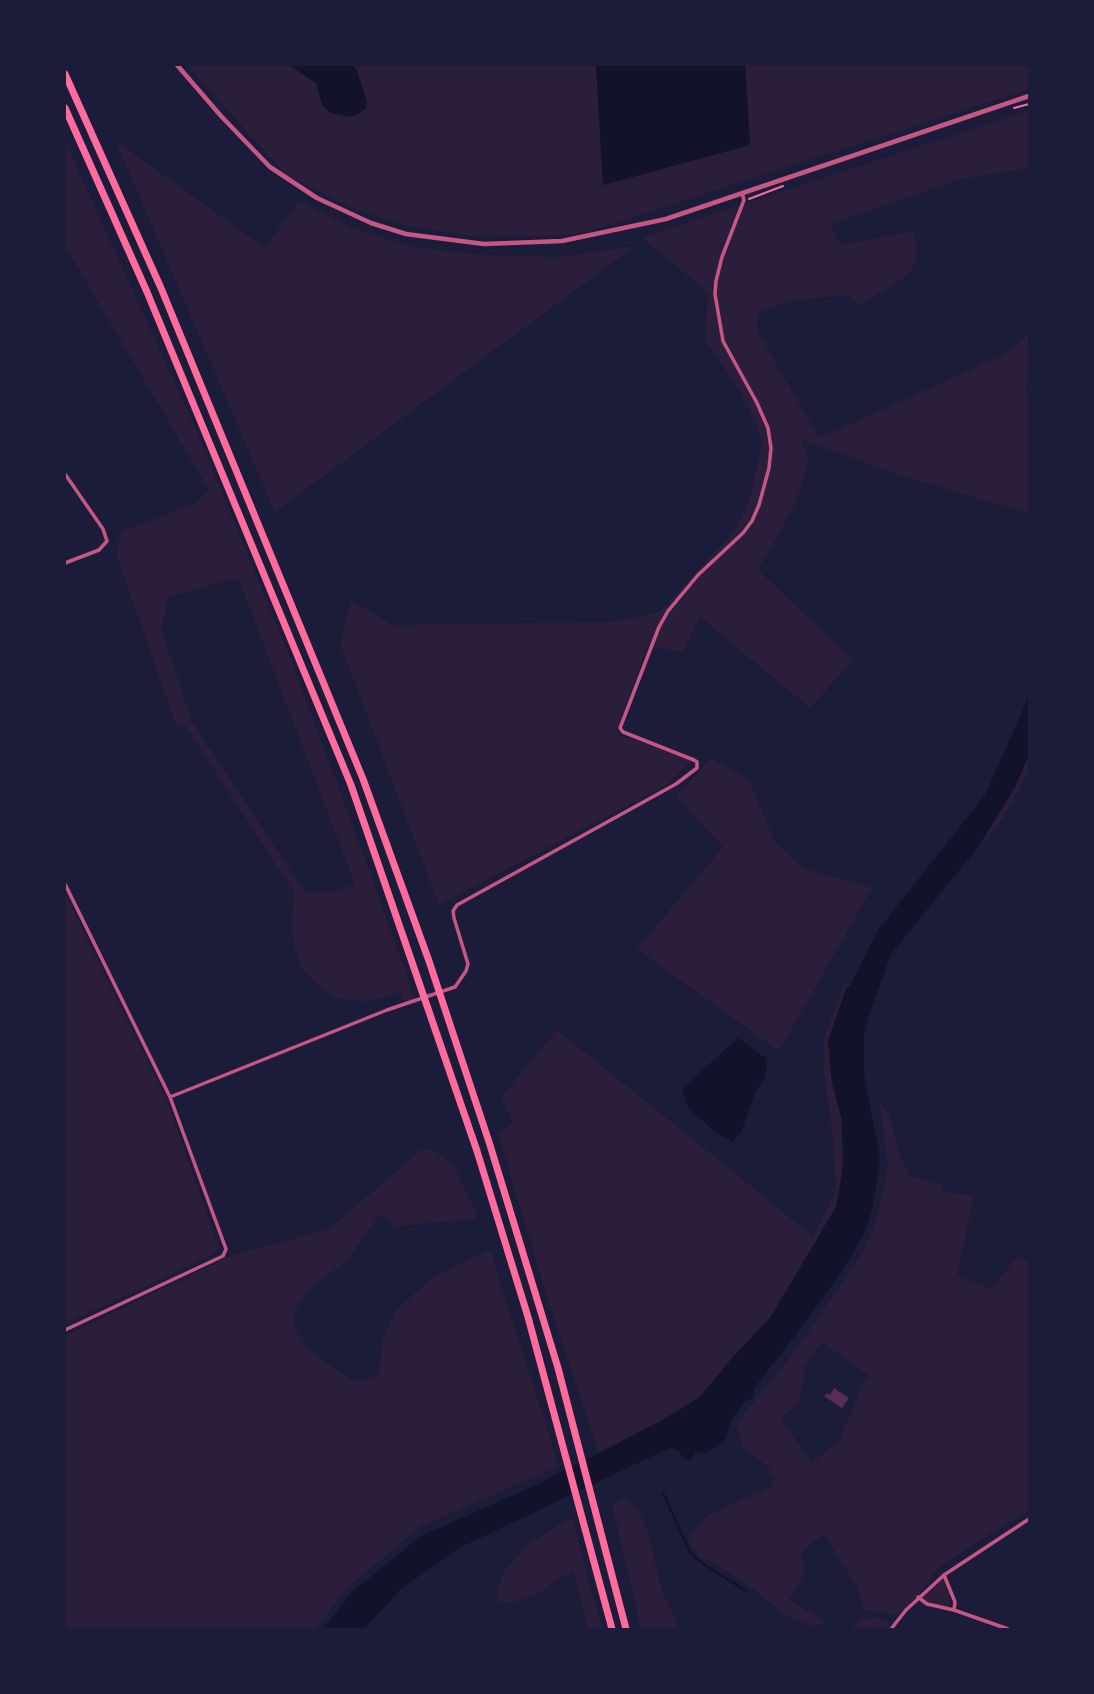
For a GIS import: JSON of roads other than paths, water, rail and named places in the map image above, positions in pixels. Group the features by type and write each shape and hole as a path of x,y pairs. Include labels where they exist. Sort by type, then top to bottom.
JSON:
{"highway":[{"path":"65,74 161,288 363,779 429,961 490,1144 575,1428 626,1629"},
{"path":"65,108 147,292 346,772 477,1151 561,1432 612,1629"}],"street":[{"path":"177,65 270,167 317,198 371,223 406,234 484,244 562,241 666,219 1029,96"},
{"path":"170,1097 387,1010 454,987 467,971 468,964 454,918 453,911 457,905 676,784 696,768 697,762 694,760 623,733 620,728 664,619 698,575 743,534 752,521 769,468 771,448 768,428 723,341 715,294 718,269 744,200 742,193"},
{"path":"65,474 103,529 107,541 99,550 65,563"},
{"path":"65,884 170,1097 226,1249 223,1256 65,1330"},
{"path":"891,1629 918,1597 944,1575 1029,1519"},
{"path":"944,1575 955,1602 954,1610"},
{"path":"918,1597 927,1604 954,1610 1008,1629"}],"waterway":[{"path":"663,1493 690,1552 702,1563 746,1591"}]}
